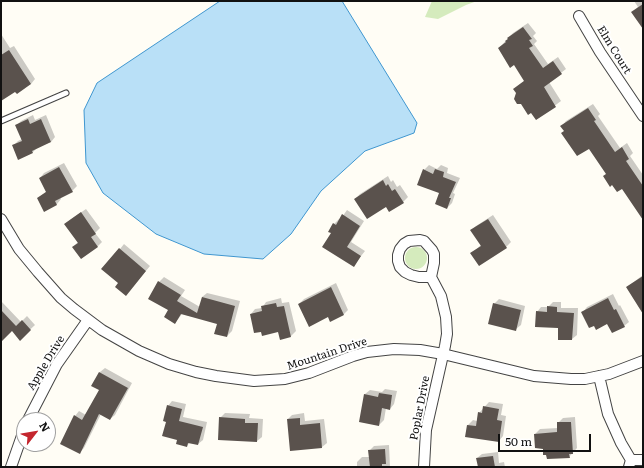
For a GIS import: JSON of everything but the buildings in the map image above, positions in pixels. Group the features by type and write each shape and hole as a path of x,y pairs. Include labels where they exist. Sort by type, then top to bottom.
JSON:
{"street":[{"name":"Elm Court","path":"579,16 600,52 643,116"},
{"name":"Mountain Drive","path":"1,219 19,249 61,298 88,320 127,345 183,369 216,376 254,381 275,380 298,376 353,356 381,350 420,350 443,354 534,376 571,379 618,372 643,361"},
{"name":"Poplar Drive","path":"424,467 426,430 447,334 446,317 441,296 431,277"},
{"name":"Apple Drive","path":"32,412 57,364 88,320"},
{"path":"599,376 610,419 630,463 643,460"},
{"path":"10,467 16,451"}],"lane":[{"path":"1,121 66,93"}],"green space":[{"path":"432,1 477,1 438,19 425,17"},
{"path":"416,247 424,250 427,258 424,266 416,269 408,266 405,258 408,250"}],"water":[{"path":"220,1 342,1 417,123 414,133 365,151 321,191 291,234 263,259 204,254 156,234 103,193 86,163 84,110 97,83"}]}
